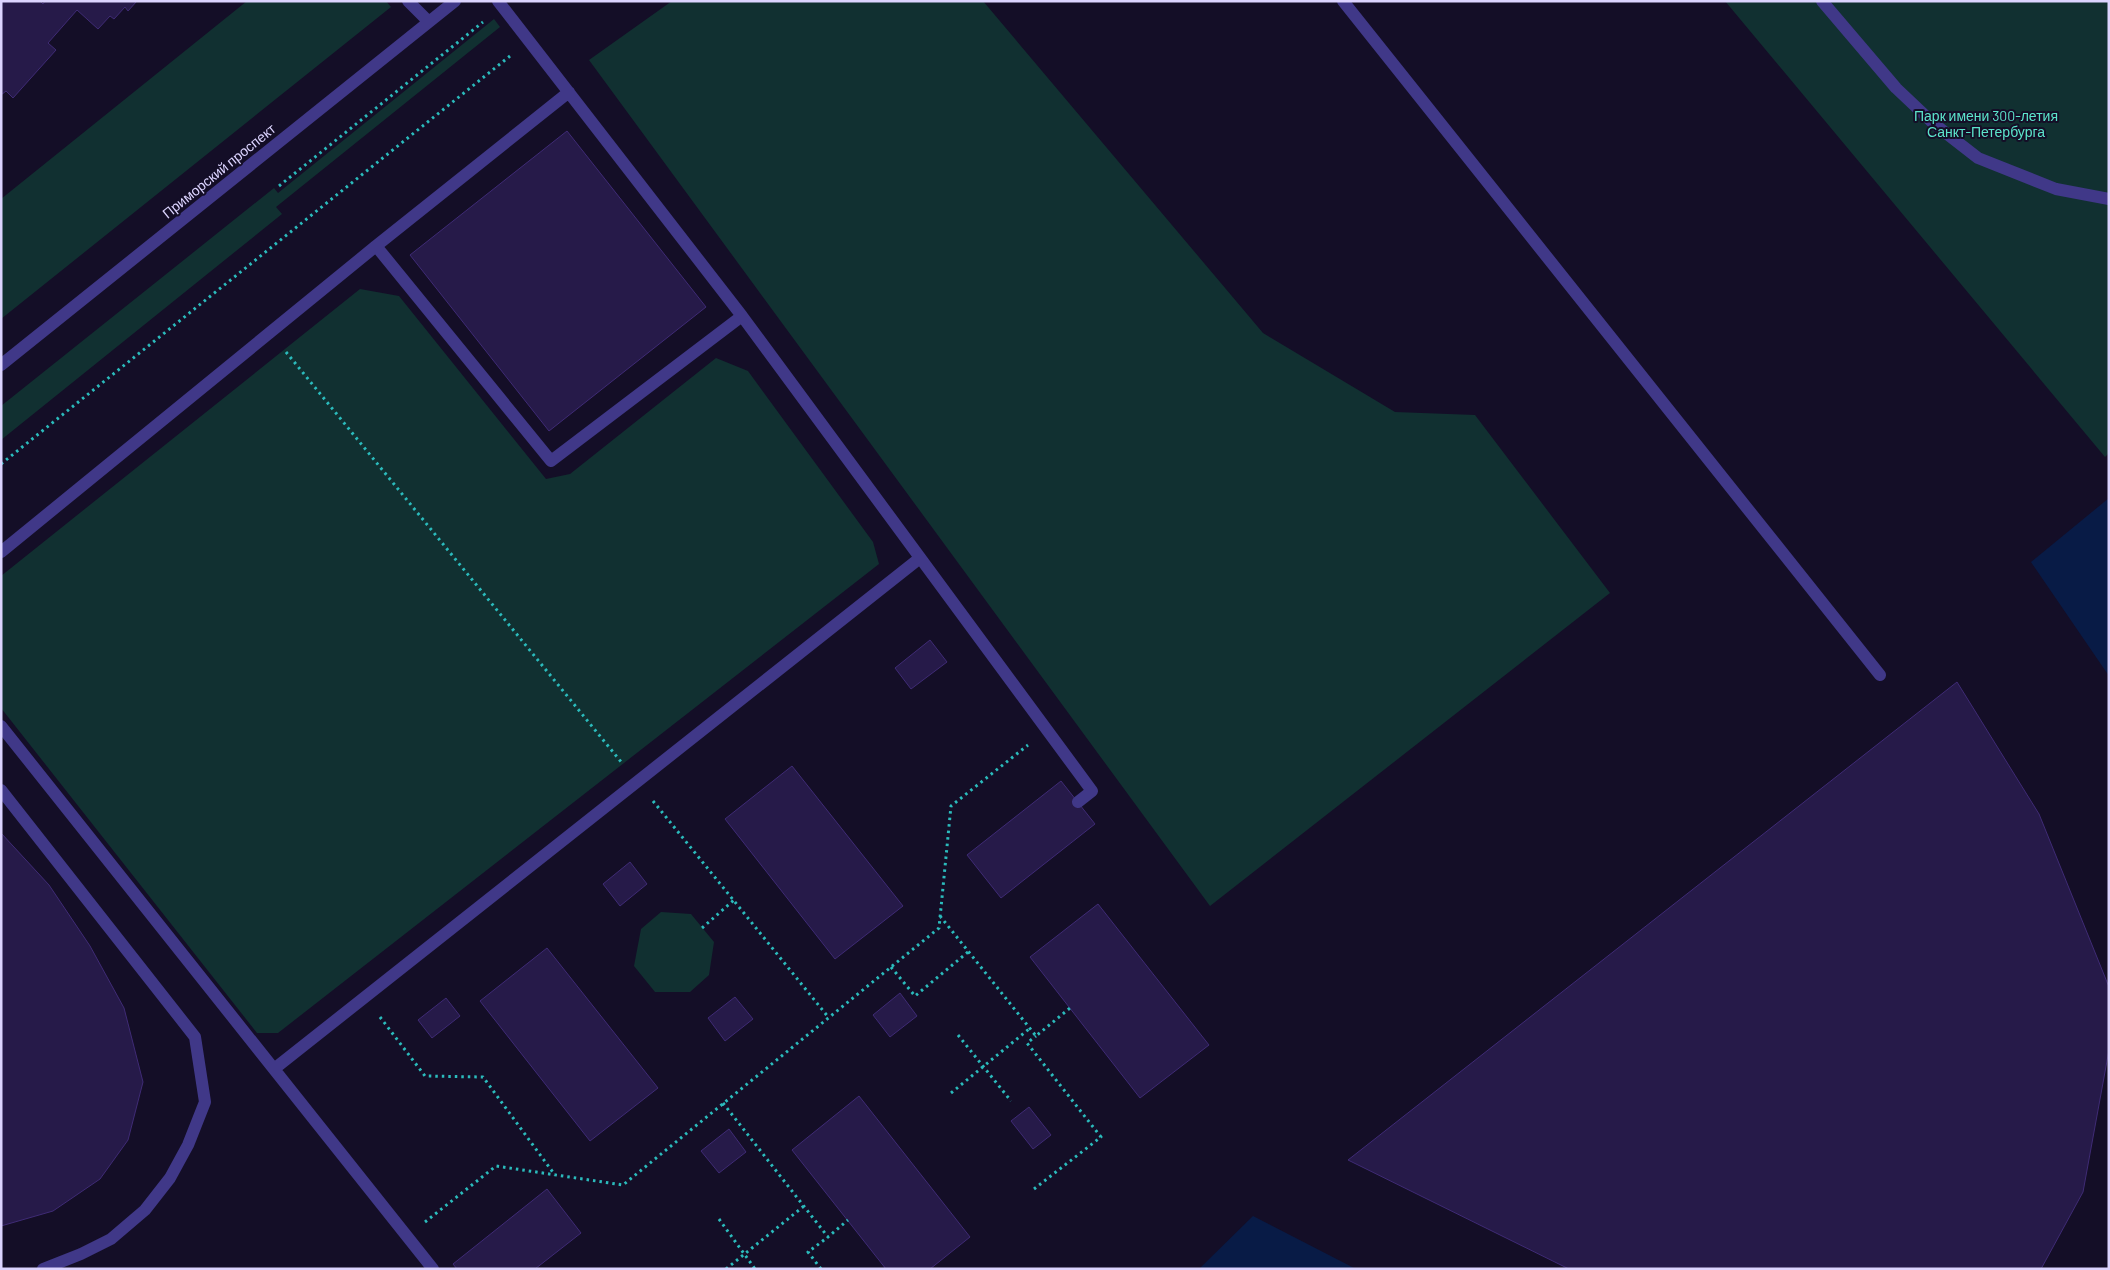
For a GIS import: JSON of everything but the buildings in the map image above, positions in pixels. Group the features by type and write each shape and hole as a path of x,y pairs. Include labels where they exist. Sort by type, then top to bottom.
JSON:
{"street":[{"path":"408,1 429,22"},
{"name":"Приморский проспект","path":"1,365 455,1"},
{"path":"498,1 742,316 1092,791 1078,802"},
{"path":"1343,1 1880,675"},
{"path":"1822,1 1896,88 1933,123 1978,158 2056,190 2109,199"},
{"path":"1,552 376,246 569,92"},
{"path":"376,246 551,461 742,316"},
{"path":"274,1068 920,558"},
{"path":"1,726 433,1269"},
{"path":"1,790 194,1036 205,1102 188,1145 170,1178 146,1210 111,1239 81,1254 43,1269"}],"path":[{"path":"279,186 484,21"},
{"path":"1,464 529,41"},
{"path":"270,332 829,1018"},
{"path":"407,1237 496,1166 623,1185 939,928 951,806 1046,730"},
{"path":"702,928 734,900"},
{"path":"940,916 1036,1036"},
{"path":"891,967 915,996 969,952"},
{"path":"364,997 425,1076 483,1077 555,1175"},
{"path":"1034,1189 1101,1137 1027,1042 1070,1008"},
{"path":"951,1093 1029,1028"},
{"path":"958,1035 1011,1101"},
{"path":"723,1104 828,1237"},
{"path":"726,1269 804,1206"},
{"path":"718,1220 755,1269"},
{"path":"821,1269 808,1252 848,1220"}],"green space":[{"path":"247,1 386,1 391,7 1,319 1,199"},
{"path":"672,1 983,1 1263,333 1395,412 1475,415 1610,593 1210,906 589,60"},
{"name":"Парк имени 300-летия Санкт-Петербурга","path":"1725,1 2109,1 2109,453 2105,457"},
{"path":"494,19 500,27 276,207 282,214 1,440 1,406 274,188 278,193"},
{"path":"360,289 399,296 546,479 570,474 716,358 748,371 873,542 879,564 278,1033 257,1033 1,708 1,576"},
{"path":"661,912 691,914 714,942 709,975 690,992 655,992 634,966 641,929"}],"water":[{"path":"2109,498 2109,676 2031,562"},
{"path":"1253,1216 1356,1269 1199,1269"}]}
